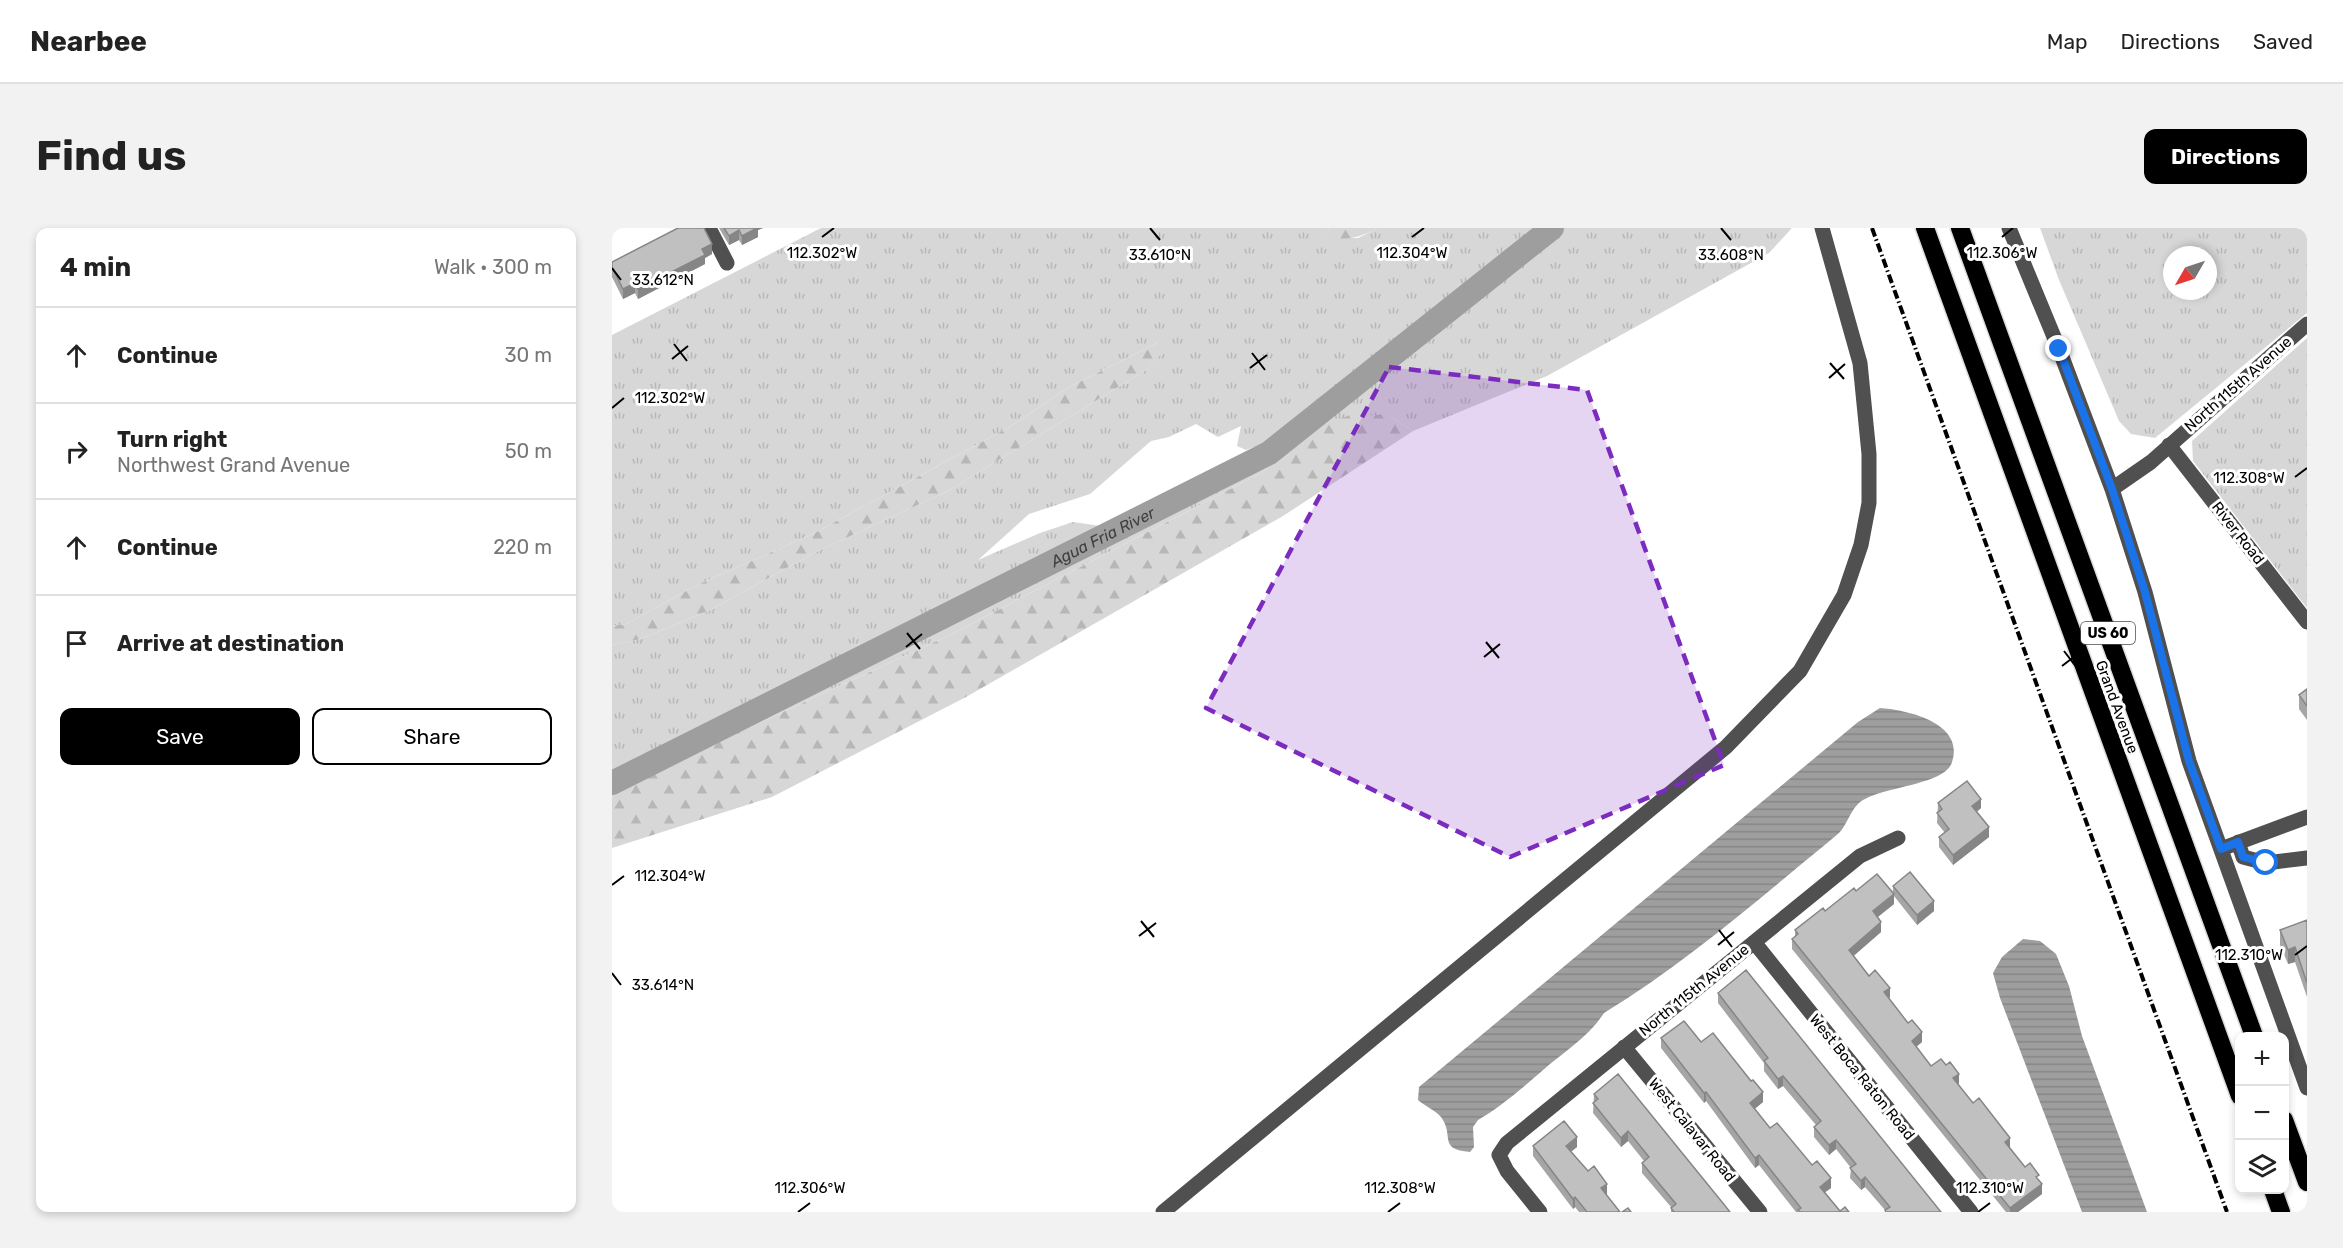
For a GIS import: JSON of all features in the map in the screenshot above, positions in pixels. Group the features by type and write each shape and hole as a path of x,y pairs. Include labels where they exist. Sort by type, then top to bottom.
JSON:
{"highway":[{"name":"Grand Avenue","path":"1961,229 2253,1032"},
{"name":"Grand Avenue","path":"1928,234 2236,1086"},
{"path":"2289,1133 2307,1182"},
{"path":"2274,1194 2280,1212"}],"street":[{"path":"709,228 727,263"},
{"path":"1163,1212 1726,747 1800,671 1844,595 1861,545 1869,503 1869,454 1860,363 1822,228"},
{"path":"2009,228 2063,359 2112,489 2145,592 2189,761 2307,1088"},
{"name":"North 115th Avenue","path":"2112,489 2151,462 2307,324"},
{"name":"River Road","path":"2169,445 2307,622"},
{"path":"2221,849 2307,817"},
{"name":"North 115th Avenue","path":"1540,1212 1507,1171 1499,1155 1507,1143 1860,856 1898,838"},
{"path":"2238,842 2243,857 2266,863 2307,858"},
{"name":"West Boca Raton Road","path":"1754,942 1971,1212"},
{"name":"West Calavar Road","path":"1624,1047 1760,1212"}],"highlighted area":[{"path":"1389,367 1587,390 1724,765 1510,857 1206,708"}],"green space":[{"path":"821,228 1330,228 1324,237 1358,238 1378,228 1792,228 1769,253 1547,376 1413,431 1388,415 1321,425 1261,473 950,635 715,743 639,755 612,787 612,645 641,639 710,610 818,551 948,491 1148,369 1162,352 1159,342 1069,387 1011,426 813,534 701,583 626,624 612,626 612,335","holes":["1196,424 1218,437 1241,426 1237,446 1246,450 1254,447 1263,463 1135,531 1073,522 1040,533 978,560 1029,514 1090,494 1151,441 1169,437"]},
{"path":"1330,228 1378,228 1352,238 1323,238"},
{"path":"2040,228 2307,228 2307,313 2155,438 2131,434 2119,421 2059,280"},
{"path":"2307,338 2307,608 2193,461 2192,441"},
{"path":"1159,342 1163,352 1148,369 948,491 818,551 710,610 641,639 612,645 612,626 626,624 701,583 813,534 1011,426 1069,387"},
{"path":"1350,415 1388,415 1413,431 1283,516 966,697 772,797 612,848 612,787 639,755 715,743 950,635 1261,473 1321,425"}],"shaded area":[{"path":"1880,708 1919,716 1942,728 1950,737 1954,749 1952,762 1947,770 1925,781 1868,797 1859,803 1842,830 1826,844 1697,948 1604,1013 1591,1030 1575,1044 1511,1097 1478,1120 1473,1127 1474,1147 1470,1152 1450,1145 1441,1117 1418,1100 1419,1087 1858,722"},
{"path":"2023,939 2040,941 2056,954 2069,986 2082,1036 2147,1212 2082,1212 2000,998 1993,973 2002,957"}],"building":[{"path":"678,228 704,228 712,244 702,249 705,255 638,289 635,283 623,289 612,267 612,262"},
{"path":"724,228 757,228 742,236 739,230 729,236"},
{"path":"2307,689 2307,706 2299,695"},
{"path":"1967,781 1981,799 1972,806 1989,827 1953,855 1939,837 1949,829 1937,813 1942,809 1938,803"},
{"path":"1910,872 1934,901 1917,915 1893,886"},
{"path":"1877,874 1894,894 1873,911 1881,922 1849,950 1869,976 1875,970 1890,988 1884,992 1908,1023 1912,1020 1922,1032 1912,1041 1931,1066 1941,1059 1946,1065 1950,1062 1959,1074 1953,1078 1973,1103 1979,1098 2010,1138 2005,1142 2025,1167 2030,1163 2039,1175 2036,1177 2042,1184 2010,1208 1792,939 1798,934 1795,930 1823,908 1825,911 1854,888 1856,891"},
{"path":"2307,920 2307,983 2295,947 2288,950 2280,930"},
{"path":"1746,970 1941,1212 1886,1212 1885,1210 1890,1207 1865,1177 1861,1181 1850,1168 1856,1164 1836,1140 1829,1145 1814,1127 1821,1121 1783,1076 1778,1079 1764,1061 1768,1058 1718,993"},
{"path":"1684,1021 1701,1042 1713,1033 1751,1081 1753,1080 1763,1092 1750,1103 1770,1128 1777,1123 1812,1165 1817,1161 1831,1178 1820,1187 1840,1211 1845,1207 1849,1212 1800,1212 1798,1210 1801,1208 1759,1155 1755,1158 1706,1092 1704,1093 1661,1038"},
{"path":"1618,1074 1730,1212 1674,1212 1671,1208 1676,1204 1642,1163 1649,1157 1628,1131 1621,1138 1593,1103 1598,1099 1594,1094"},
{"path":"1564,1121 1577,1137 1566,1146 1588,1171 1594,1166 1607,1184 1601,1188 1620,1212 1587,1212 1575,1197 1573,1199 1533,1146"}],"waterway":[{"name":"Agua Fria River","path":"612,783 1269,453 1552,228"}],"railway":[{"path":"1872,228 2227,1212"}],"route":[{"path":"2059,349 2112,489 2145,592 2189,761 2221,849 2238,842 2243,857 2266,863"}]}
